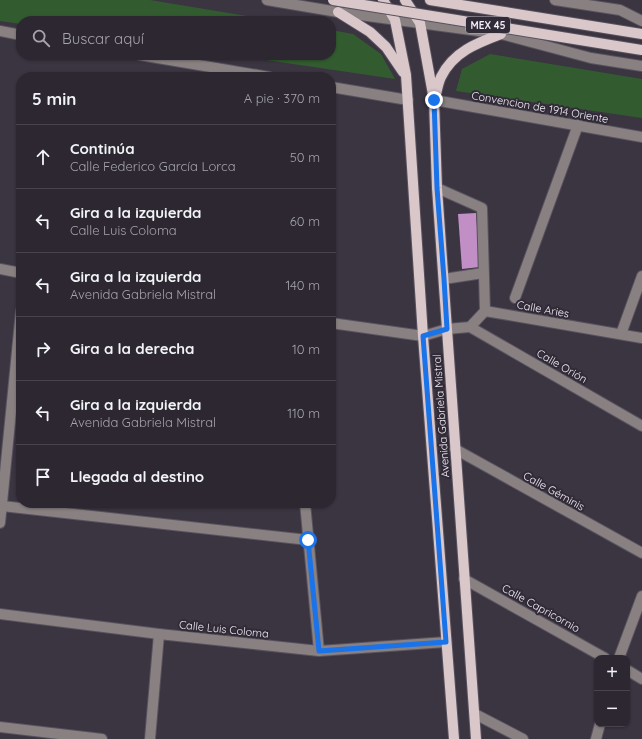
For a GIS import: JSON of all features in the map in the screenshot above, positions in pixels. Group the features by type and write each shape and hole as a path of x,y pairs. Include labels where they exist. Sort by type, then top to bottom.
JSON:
{"main road":[{"name":"MEX 45","path":"333,0 642,50"},
{"name":"Avenida Gabriela Mistral","path":"383,0 394,20 406,75 423,336 454,739"},
{"name":"Avenida Gabriela Mistral","path":"405,0 420,24 434,100 437,188 476,739"},
{"name":"MEX 45","path":"430,0 642,34"},
{"path":"338,12 370,32 386,47 406,75"},
{"path":"434,100 441,77 456,57 476,43 501,34"}],"street":[{"path":"267,0 420,24 501,34 591,58 642,66"},
{"path":"555,0 620,10 642,21"},
{"path":"0,31 16,34"},
{"path":"169,60 240,72"},
{"path":"336,89 408,100"},
{"name":"Convencion de 1914 Oriente","path":"434,100 642,137"},
{"path":"515,298 578,126"},
{"path":"336,325 423,336 447,329 470,328 485,311 482,208 437,188"},
{"path":"0,269 16,272"},
{"path":"444,279 483,273"},
{"path":"621,334 642,276"},
{"name":"Calle Aries","path":"485,311 642,338"},
{"name":"Calle Orión","path":"470,328 642,426"},
{"path":"0,523 16,362"},
{"name":"Calle Géminis","path":"455,449 642,553"},
{"path":"2,506 16,508"},
{"path":"20,508 308,540"},
{"path":"305,508 319,651"},
{"name":"Calle Capricornio","path":"464,579 600,655"},
{"path":"621,655 642,596"},
{"name":"Calle Luis Coloma","path":"0,614 159,634 319,651 446,642"},
{"path":"150,739 159,634"},
{"path":"630,672 642,678"},
{"path":"475,714 523,739"},
{"path":"0,727 102,739"},
{"path":"596,739 599,727"}],"green space":[{"path":"0,0 150,0 248,16 16,16 16,23 0,21"},
{"path":"336,31 353,34 381,54 395,79 266,60 336,60"},
{"path":"490,54 642,79 642,118 456,91 462,69"}],"building":[{"path":"476,213 480,267 462,269 458,214"}],"route":[{"path":"308,540 319,651 446,642 423,336 447,329 437,188 434,100"}]}
